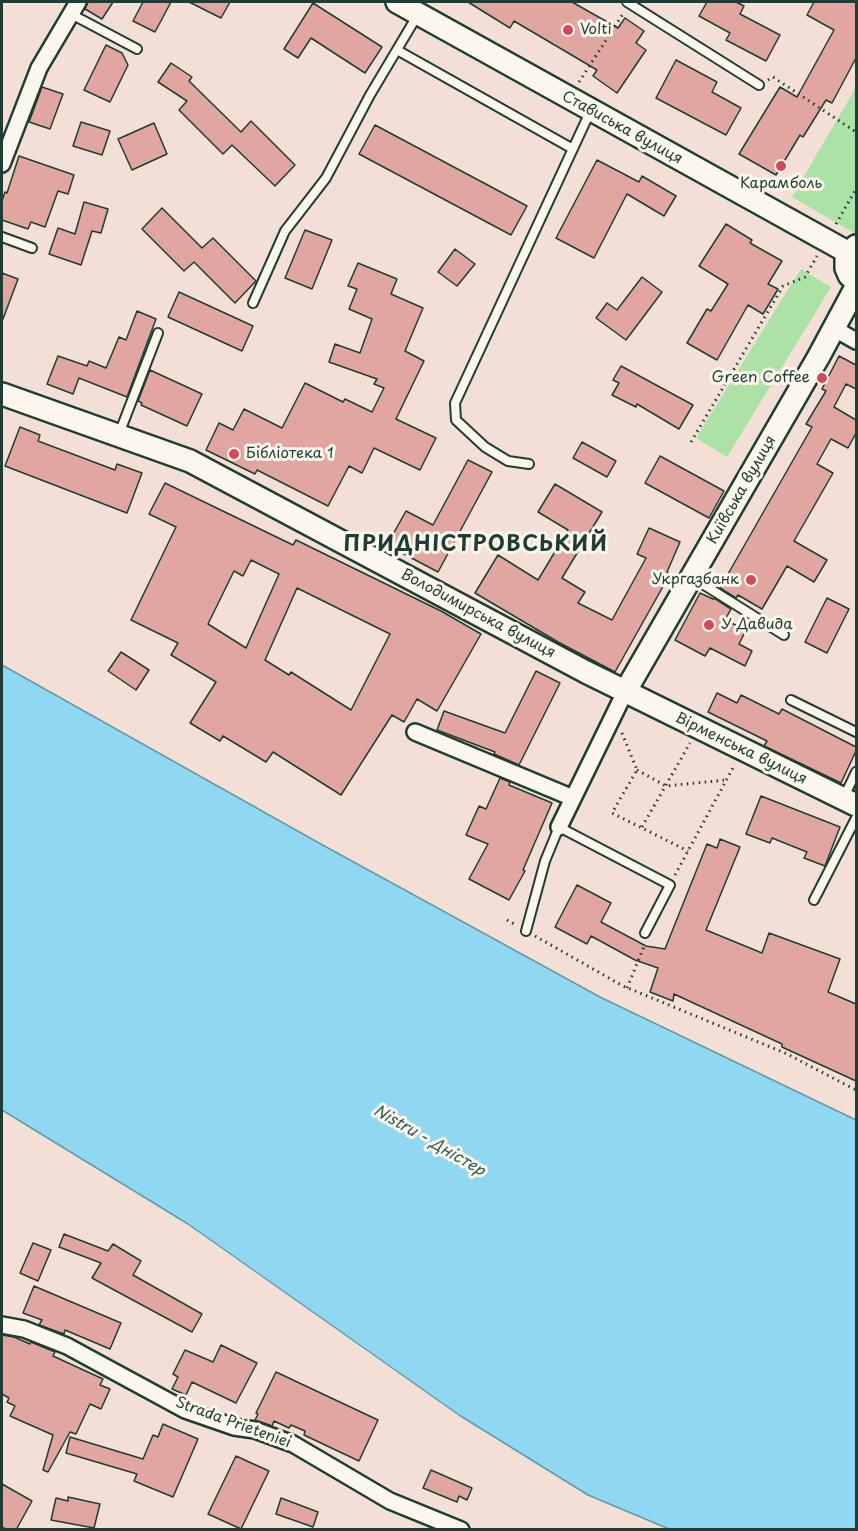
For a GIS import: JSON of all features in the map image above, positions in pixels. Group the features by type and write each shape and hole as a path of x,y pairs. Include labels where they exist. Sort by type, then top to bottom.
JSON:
{"main road":[{"name":"Стависька вулиця","path":"397,2 827,240 853,249"},
{"path":"853,249 846,260 846,268 856,282"},
{"name":"Київська вулиця","path":"625,692 835,329 856,287"},
{"name":"Володимирська вулиця","path":"2,393 189,461 625,692"},
{"name":"Вірменська вулиця","path":"625,692 850,802"}],"street":[{"path":"2,164 39,68 75,8"},
{"path":"835,329 856,341"},
{"path":"559,827 625,692"},
{"path":"415,732 573,798"},
{"name":"Strada Prieteniei","path":"2,1325 24,1329 67,1346 185,1410 234,1427 255,1430 293,1444 390,1501 461,1530"}],"lane":[{"path":"629,2 759,85"},
{"path":"75,8 137,49"},
{"path":"253,303 267,276 285,231 326,178 418,14"},
{"path":"397,50 573,149"},
{"path":"529,464 508,461 485,447 456,420 455,404 591,111"},
{"path":"2,237 32,248"},
{"path":"119,435 158,333"},
{"path":"691,577 784,635"},
{"path":"791,700 856,732"},
{"path":"850,802 856,772"},
{"path":"814,900 856,818"},
{"path":"526,931 545,861 559,827 670,885 645,933"}],"path":[{"path":"568,98 629,2"},
{"path":"759,85 773,77 856,132"},
{"path":"691,442 783,286 805,277 856,189"},
{"path":"614,715 637,770 666,786 726,780"},
{"path":"642,827 698,728"},
{"path":"670,885 742,749"},
{"path":"637,770 612,813 688,851"},
{"path":"507,920 627,988 785,1053 856,1090"},
{"path":"627,988 645,944 645,933"}],"green space":[{"path":"856,87 856,232 854,233 792,197"},
{"path":"801,269 831,287 727,457 696,438"}],"water":[{"name":"Nistru - Дністер","path":"2,665 600,997 856,1120 856,1529 669,1529 588,1495 459,1415 188,1224 2,1110"}],"building":[{"path":"88,2 113,2 102,19 85,9"},
{"path":"143,2 171,2 155,32 133,21"},
{"path":"189,2 230,2 221,18"},
{"path":"468,2 572,2 618,28 625,18 644,31 636,43 646,50 617,93 593,76 597,70 514,21 510,28"},
{"path":"707,2 736,2 744,6 740,14 780,35 766,61 726,40 730,33 699,16"},
{"path":"814,2 856,2 856,58 832,103 826,100 803,137 800,135 776,175 739,154 780,87 797,97 834,30 807,15"},
{"path":"313,3 382,47 365,73 311,38 298,58 284,49"},
{"path":"106,45 122,53 128,65 110,102 84,90"},
{"path":"676,60 717,82 712,92 741,108 726,135 656,98"},
{"path":"171,63 192,77 189,81 241,132 251,121 295,165 275,186 232,145 223,154 179,110 187,101 158,82"},
{"path":"42,87 63,94 50,129 29,122"},
{"path":"81,122 110,131 102,155 73,146"},
{"path":"154,123 167,154 132,170 118,139"},
{"path":"375,125 527,206 511,235 359,154"},
{"path":"19,156 74,175 68,194 58,191 45,227 31,222 28,229 2,220 2,201 5,192 7,193"},
{"path":"597,160 639,182 642,176 676,196 664,216 627,194 594,258 556,238"},
{"path":"84,202 108,209 101,233 92,231 81,265 49,254 58,228 75,234"},
{"path":"162,208 202,248 213,238 256,281 235,303 194,262 184,271 142,229"},
{"path":"726,224 752,240 750,243 782,261 768,284 778,289 763,314 748,305 717,360 687,343 707,309 711,311 728,284 699,266"},
{"path":"305,230 332,240 312,289 285,278"},
{"path":"455,249 475,264 457,286 438,272"},
{"path":"358,263 397,279 391,294 423,308 405,351 424,361 396,419 436,438 420,470 374,448 362,473 349,466 328,506 257,470 255,474 206,450 219,423 233,430 244,409 282,428 305,383 343,402 345,399 372,412 384,388 374,384 377,379 329,362 335,344 360,353 372,319 349,309 357,289 348,286"},
{"path":"2,273 18,279 3,319 2,318"},
{"path":"642,277 662,292 626,340 596,318 607,303 617,310"},
{"path":"179,292 253,326 242,351 168,317"},
{"path":"137,311 156,319 127,397 79,378 73,394 47,384 58,356 87,366 89,361 106,368 119,337 126,340"},
{"path":"839,356 856,365 856,389 846,384 834,407 856,420 856,433 848,448 831,439 817,464 833,473 794,541 827,560 814,582 787,566 762,609 720,588 812,427 806,424 826,391 822,389"},
{"path":"621,366 693,405 679,429 637,404 636,407 612,395 619,383 613,380"},
{"path":"150,370 202,394 187,426 141,405 142,403 138,401"},
{"path":"20,427 40,435 38,441 115,470 117,464 142,473 127,513 5,466"},
{"path":"582,442 616,461 607,477 573,458"},
{"path":"660,456 724,491 709,518 645,483"},
{"path":"468,460 492,472 438,572 387,545 406,511 433,525"},
{"path":"165,483 293,545 296,540 441,611 481,634 437,711 417,699 404,722 392,715 341,795 273,752 266,762 223,736 220,741 190,723 216,682 171,655 178,643 131,620 176,527 149,514","holes":["251,560 279,574 246,648 208,624 234,571 243,576","297,588 390,634 351,710 291,672 289,675 265,660"]},
{"path":"555,484 602,512 562,578 585,592 578,603 612,620 646,558 637,554 649,528 680,542 667,572 670,574 615,672 558,642 475,593 498,555 538,580 568,530 538,512"},
{"name":"У Давида","path":"700,593 714,598 731,609 725,620 746,630 739,644 752,651 745,666 710,648 705,656 675,640"},
{"path":"827,598 849,609 827,653 805,642"},
{"path":"121,652 149,670 136,690 108,671"},
{"path":"536,671 560,683 519,765 494,754 495,752 437,730 444,711 505,733"},
{"path":"717,693 737,703 741,695 779,714 782,709 856,747 841,783 764,746 767,741 708,712"},
{"path":"500,778 510,782 509,785 552,803 523,870 525,871 509,900 469,879 488,844 466,835 479,806 486,809"},
{"path":"761,796 840,827 825,866 804,858 807,852 772,838 770,843 746,834"},
{"path":"720,839 740,847 706,930 762,953 769,933 840,959 828,992 856,1004 856,1081 674,994 673,1001 650,992 658,968 635,960 591,936 587,944 555,927 577,885 611,903 601,922 646,946 665,949 707,844 717,848"},
{"path":"64,1234 108,1251 113,1244 141,1261 133,1275 202,1314 192,1332 92,1278 101,1263 59,1247"},
{"path":"33,1243 51,1250 38,1281 20,1273"},
{"path":"34,1286 121,1323 110,1349 65,1330 64,1334 39,1325 42,1320 23,1313"},
{"path":"2,1335 30,1344 31,1342 55,1352 53,1356 103,1379 100,1385 110,1389 101,1409 90,1404 76,1434 70,1432 48,1472 43,1470 53,1435 10,1416 15,1406 7,1402 9,1398 2,1394"},
{"path":"221,1345 257,1363 236,1403 192,1382 186,1395 172,1389 178,1377 173,1374 185,1350 213,1362"},
{"path":"276,1372 378,1420 359,1461 304,1435 305,1431 291,1425 289,1428 274,1421 272,1426 255,1420 258,1414 256,1413"},
{"path":"163,1424 198,1439 173,1497 134,1481 137,1474 66,1453 70,1437 143,1459 153,1435 158,1437"},
{"path":"236,1456 269,1471 241,1529 208,1514"},
{"path":"431,1470 472,1488 467,1500 459,1496 457,1502 423,1488"},
{"path":"2,1484 32,1501 16,1530 7,1530 2,1527"},
{"path":"68,1497 100,1504 94,1528 51,1520 56,1498 68,1501"},
{"path":"281,1498 318,1512 313,1527 276,1514"}],"place":[{"name":"Volti","path":"568,30"},
{"name":"Карамболь","path":"781,166"},
{"name":"Green Coffee","path":"822,378"},
{"name":"Бібліотека 1","path":"234,454"},
{"name":"Укргазбанк","path":"751,580"},
{"name":"У Давида","path":"709,625"}],"district":[{"name":"ПРИДНІСТРОВСЬКИЙ","path":"476,545"}]}
